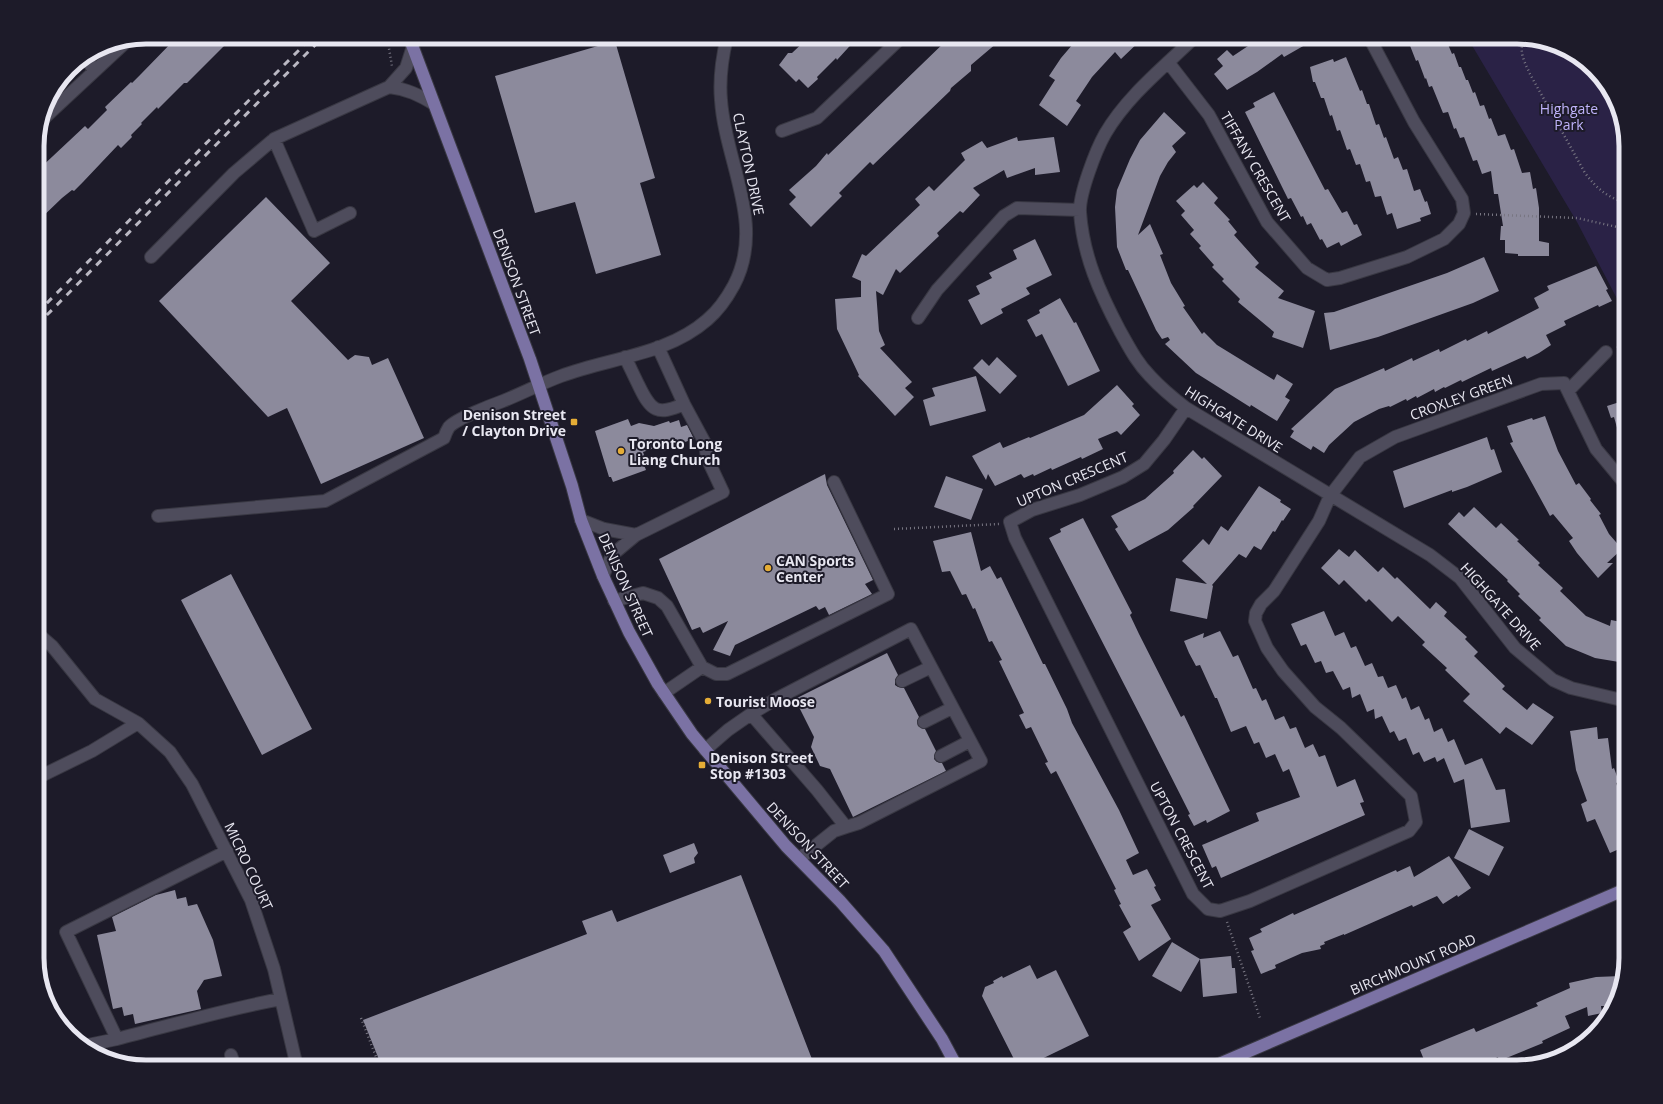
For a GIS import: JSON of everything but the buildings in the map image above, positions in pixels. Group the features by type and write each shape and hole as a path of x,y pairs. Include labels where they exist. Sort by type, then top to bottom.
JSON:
{"main road":[{"name":"DENISON STREET","path":"412,44 482,229 539,386 572,486 581,520 603,576 629,632 664,694 705,750 734,786 799,859 840,901 884,951 938,1033 953,1060"},
{"name":"BIRCHMOUNT ROAD","path":"1228,1060 1619,892"}],"street":[{"path":"151,257 234,173 274,139 393,83 406,68 411,44"},
{"name":"CLAYTON DRIVE","path":"158,516 325,501 444,438 450,427 485,408 561,376 658,347 678,340 696,330 710,318 726,300 741,272 747,250 747,219 727,138 720,100 721,62 725,44"},
{"path":"782,131 817,118 895,44"},
{"name":"HIGHGATE DRIVE","path":"1187,44 1131,99 1105,134 1095,154 1080,210 1086,255 1103,298 1133,355 1148,375 1163,390 1186,408 1430,555 1460,578 1515,648 1553,680 1571,688 1605,698 1619,700"},
{"path":"1373,44 1414,122 1462,199 1464,213"},
{"path":"50,113 120,48"},
{"path":"89,61 94,70"},
{"name":"TIFFANY CRESCENT","path":"1168,62 1209,115 1267,222 1307,268 1327,280 1340,278 1407,256 1444,239 1459,224 1464,213"},
{"path":"393,83 434,104"},
{"path":"274,139 314,231 350,213"},
{"path":"918,318 937,290 1004,216 1017,208 1080,210"},
{"path":"603,576 612,555 636,536 722,492 707,458 705,443 684,404 658,347"},
{"path":"1606,352 1569,390 1596,449 1619,476"},
{"path":"625,357 648,405 656,409 666,410 684,404"},
{"name":"CROXLEY GREEN","path":"1330,496 1360,457 1395,437 1541,384 1564,383 1569,390"},
{"name":"UPTON CRESCENT","path":"1186,408 1164,440 1144,464 1123,477 1080,495 1032,510 1010,522 1015,538 1193,894 1208,909 1223,910"},
{"path":"614,601 643,593 658,598 667,606 702,667 716,674 727,674 888,594 834,482"},
{"path":"1223,910 1250,901 1409,831 1416,822 1410,796 1341,728 1315,707 1283,671 1268,648 1255,621 1256,613 1261,604 1274,591 1319,521 1330,496"},
{"path":"581,520 604,529 636,536"},
{"path":"705,750 751,714 776,699 911,629 981,761 859,823 834,831 799,859"},
{"name":"MICRO COURT","path":"44,640 52,646 95,699 138,723 170,752 192,784 251,900 274,969 295,1060"},
{"path":"664,694 702,667"},
{"path":"902,681 931,667"},
{"path":"924,722 952,708"},
{"path":"751,714 817,790 846,827"},
{"path":"44,775 92,751 138,723"},
{"path":"941,756 970,741"},
{"path":"117,1039 66,932 227,851"},
{"path":"91,1044 221,1013 239,1006 281,999"},
{"path":"232,1055 233,1060"}],"path":[{"path":"388,44 393,83"},
{"path":"1522,44 1523,57 1530,74 1585,173 1596,188 1604,194 1619,200"},
{"path":"1464,213 1577,218 1619,227"},
{"path":"894,529 992,526 1010,522"},
{"path":"1223,910 1260,1018"},
{"path":"361,1018 377,1060"}],"green space":[{"name":"Highgate Park","path":"1471,44 1517,44 1544,47 1574,61 1594,79 1605,95 1616,119 1619,146 1619,303 1577,222"}],"railway":[{"path":"44,306 305,44"},
{"path":"44,318 316,44"}],"place":[{"name":"Denison Street / Clayton Drive","path":"574,422"},
{"name":"Toronto Long Liang Church","path":"621,451"},
{"name":"CAN Sports Center","path":"768,568"},
{"name":"Tourist Moose","path":"708,701"},
{"name":"Denison Street Stop #1303","path":"702,765"}]}
